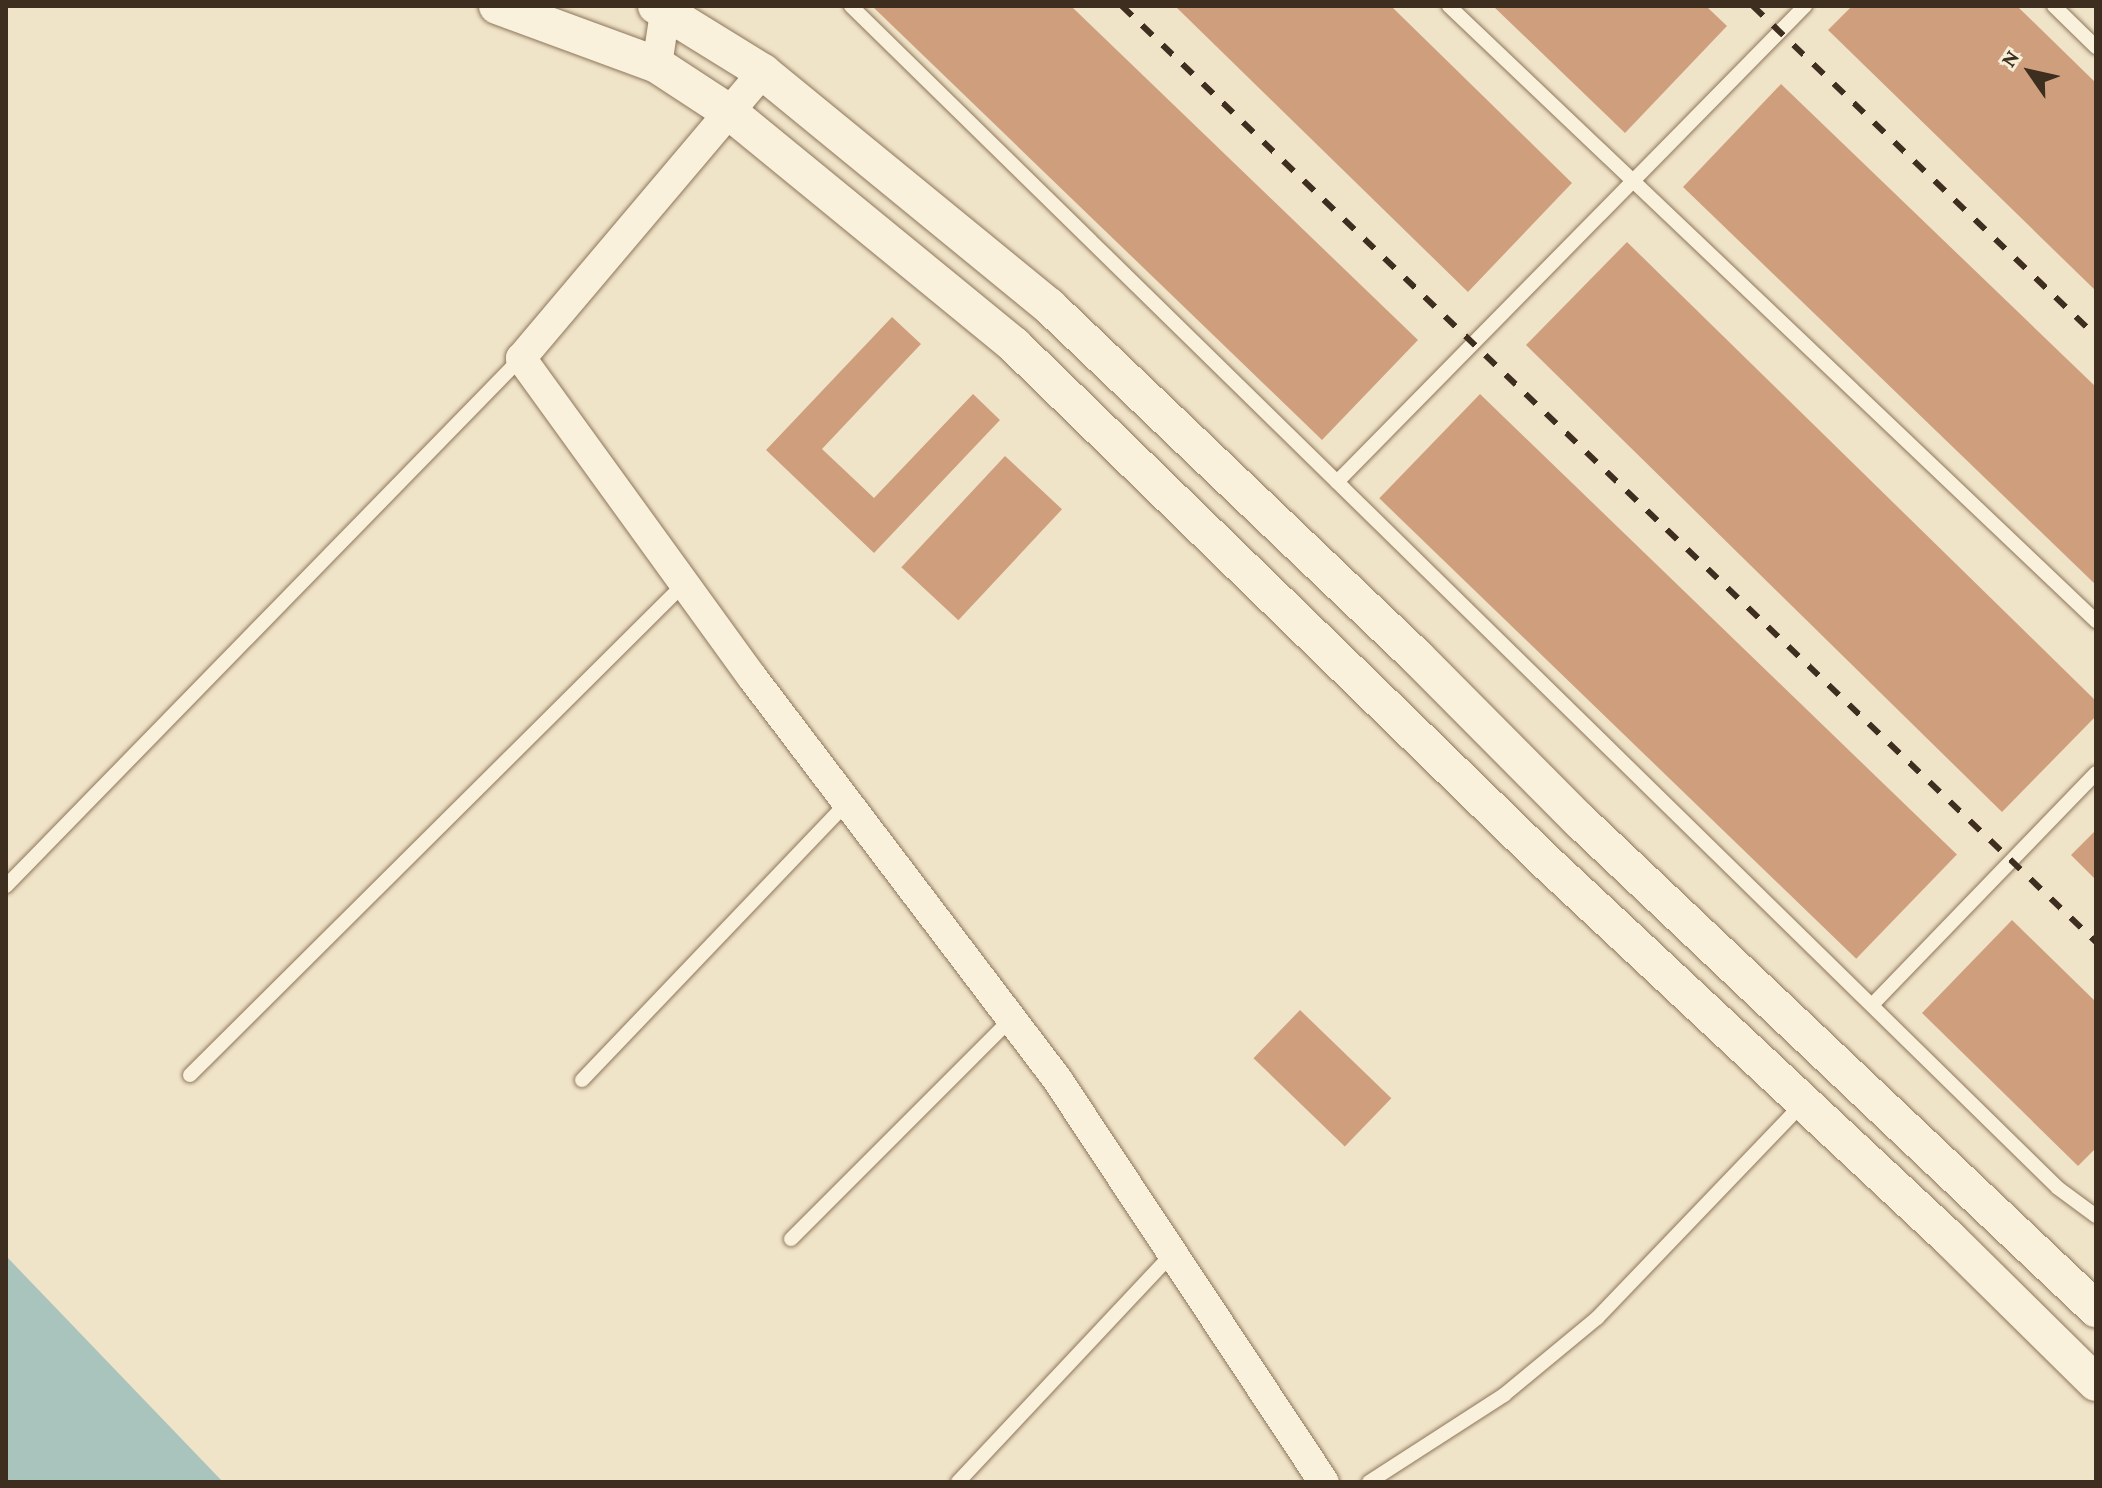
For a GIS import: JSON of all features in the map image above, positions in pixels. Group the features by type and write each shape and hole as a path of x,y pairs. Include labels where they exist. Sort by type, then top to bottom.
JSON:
{"street":[{"path":"497,6 657,65 732,114 1014,345 2096,1383"},
{"path":"657,65 663,7 763,72 1049,306 1417,657 1579,820 2096,1309"},
{"path":"763,72 732,114 521,358 684,584 1011,1019 1174,1252 1324,1482"}],"lane":[{"path":"851,6 2058,1188 2096,1216"},
{"path":"1449,6 2096,621"},
{"path":"1337,482 1805,6"},
{"path":"2054,6 2096,47"},
{"path":"6,886 521,358"},
{"path":"190,1075 684,584"},
{"path":"1872,1005 2096,773"},
{"path":"582,1080 847,803"},
{"path":"791,1239 1011,1019"},
{"path":"1369,1482 1504,1395 1597,1318 1802,1104"},
{"path":"958,1482 1174,1252"}],"water":[{"path":"6,1256 223,1482 6,1482"}],"building":[{"path":"872,6 1071,6 1418,340 1322,440"},
{"path":"1175,6 1391,6 1572,183 1468,292"},
{"path":"1493,6 1706,6 1727,26 1625,133"},
{"path":"1852,6 2017,6 2096,83 2096,291 1828,30"},
{"path":"1781,84 2096,387 2096,585 1683,187"},
{"path":"1627,242 2096,701 2096,716 2002,812 1526,345"},
{"path":"892,317 921,344 822,449 874,498 973,394 1000,420 874,553 766,450"},
{"path":"1480,394 1957,855 1856,959 1379,498"},
{"path":"1005,456 1062,509 958,620 901,567"},
{"path":"2096,830 2096,880 2071,855"},
{"path":"2012,920 2096,1002 2096,1148 2078,1166 1922,1013"},
{"path":"1300,1010 1391,1098 1345,1146 1253,1058"}],"railway":[{"path":"1122,6 2096,942"},
{"path":"1753,6 2096,336"}]}
